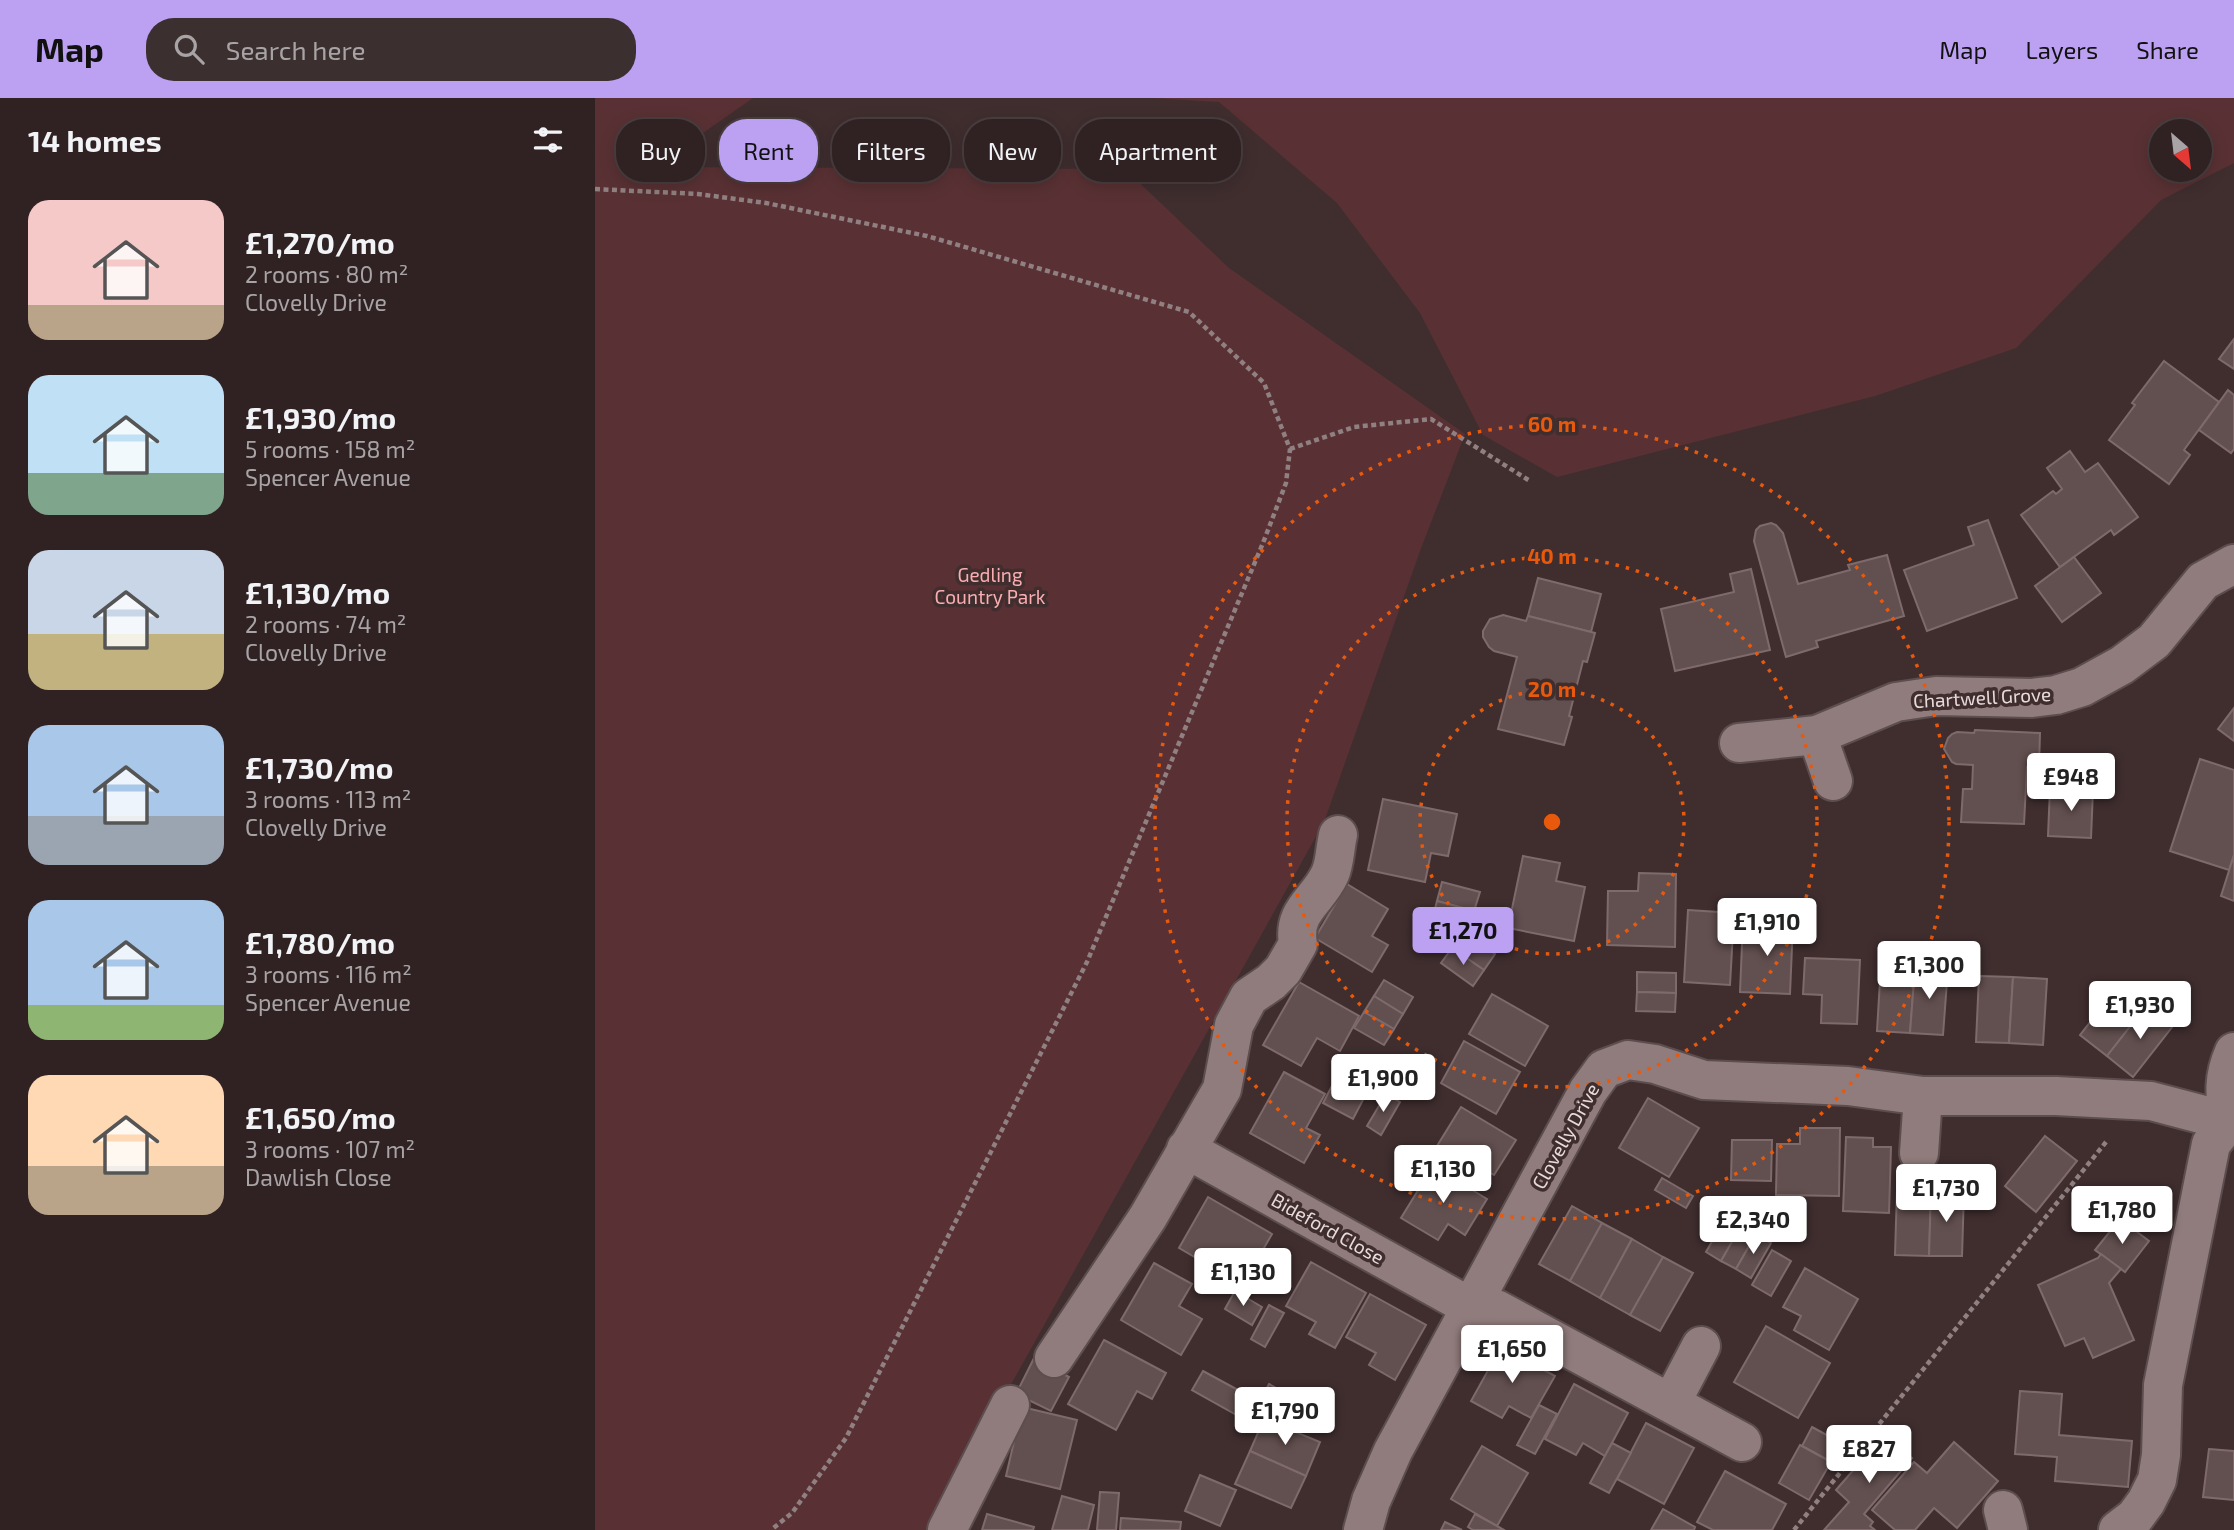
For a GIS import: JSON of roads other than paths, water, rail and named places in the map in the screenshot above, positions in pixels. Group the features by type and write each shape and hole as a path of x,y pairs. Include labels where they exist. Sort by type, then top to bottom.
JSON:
{"street":[{"name":"Chartwell Grove","path":"1739,743 1817,735 1896,702 1936,696 2032,698 2056,695 2082,687 2122,665 2154,641 2203,581 2234,564"},
{"path":"1817,735 1833,781"},
{"path":"1054,1358 1148,1217 1222,1089 1234,1025 1249,997 1283,970 1299,944 1296,931 1301,915 1330,874 1338,835"},
{"path":"2118,1530 2135,1517 2157,1480 2161,1455 2164,1385 2211,1144 2231,1122 2225,1100 2225,1073 2234,1052"},
{"name":"Clovelly Drive","path":"1363,1530 1371,1501 1393,1451 1588,1091 1604,1069 1628,1060 1655,1064 1704,1080 1848,1086 1923,1096 2056,1096 2151,1101 2231,1122"},
{"path":"1919,1153 1923,1096"},
{"name":"Bideford Close","path":"1187,1149 1471,1306 1496,1309 1742,1442"},
{"path":"1671,1403 1701,1346"},
{"path":"947,1530 1010,1405"}],"park label":[{"name":"Gedling Country Park","path":"990,585"}]}
